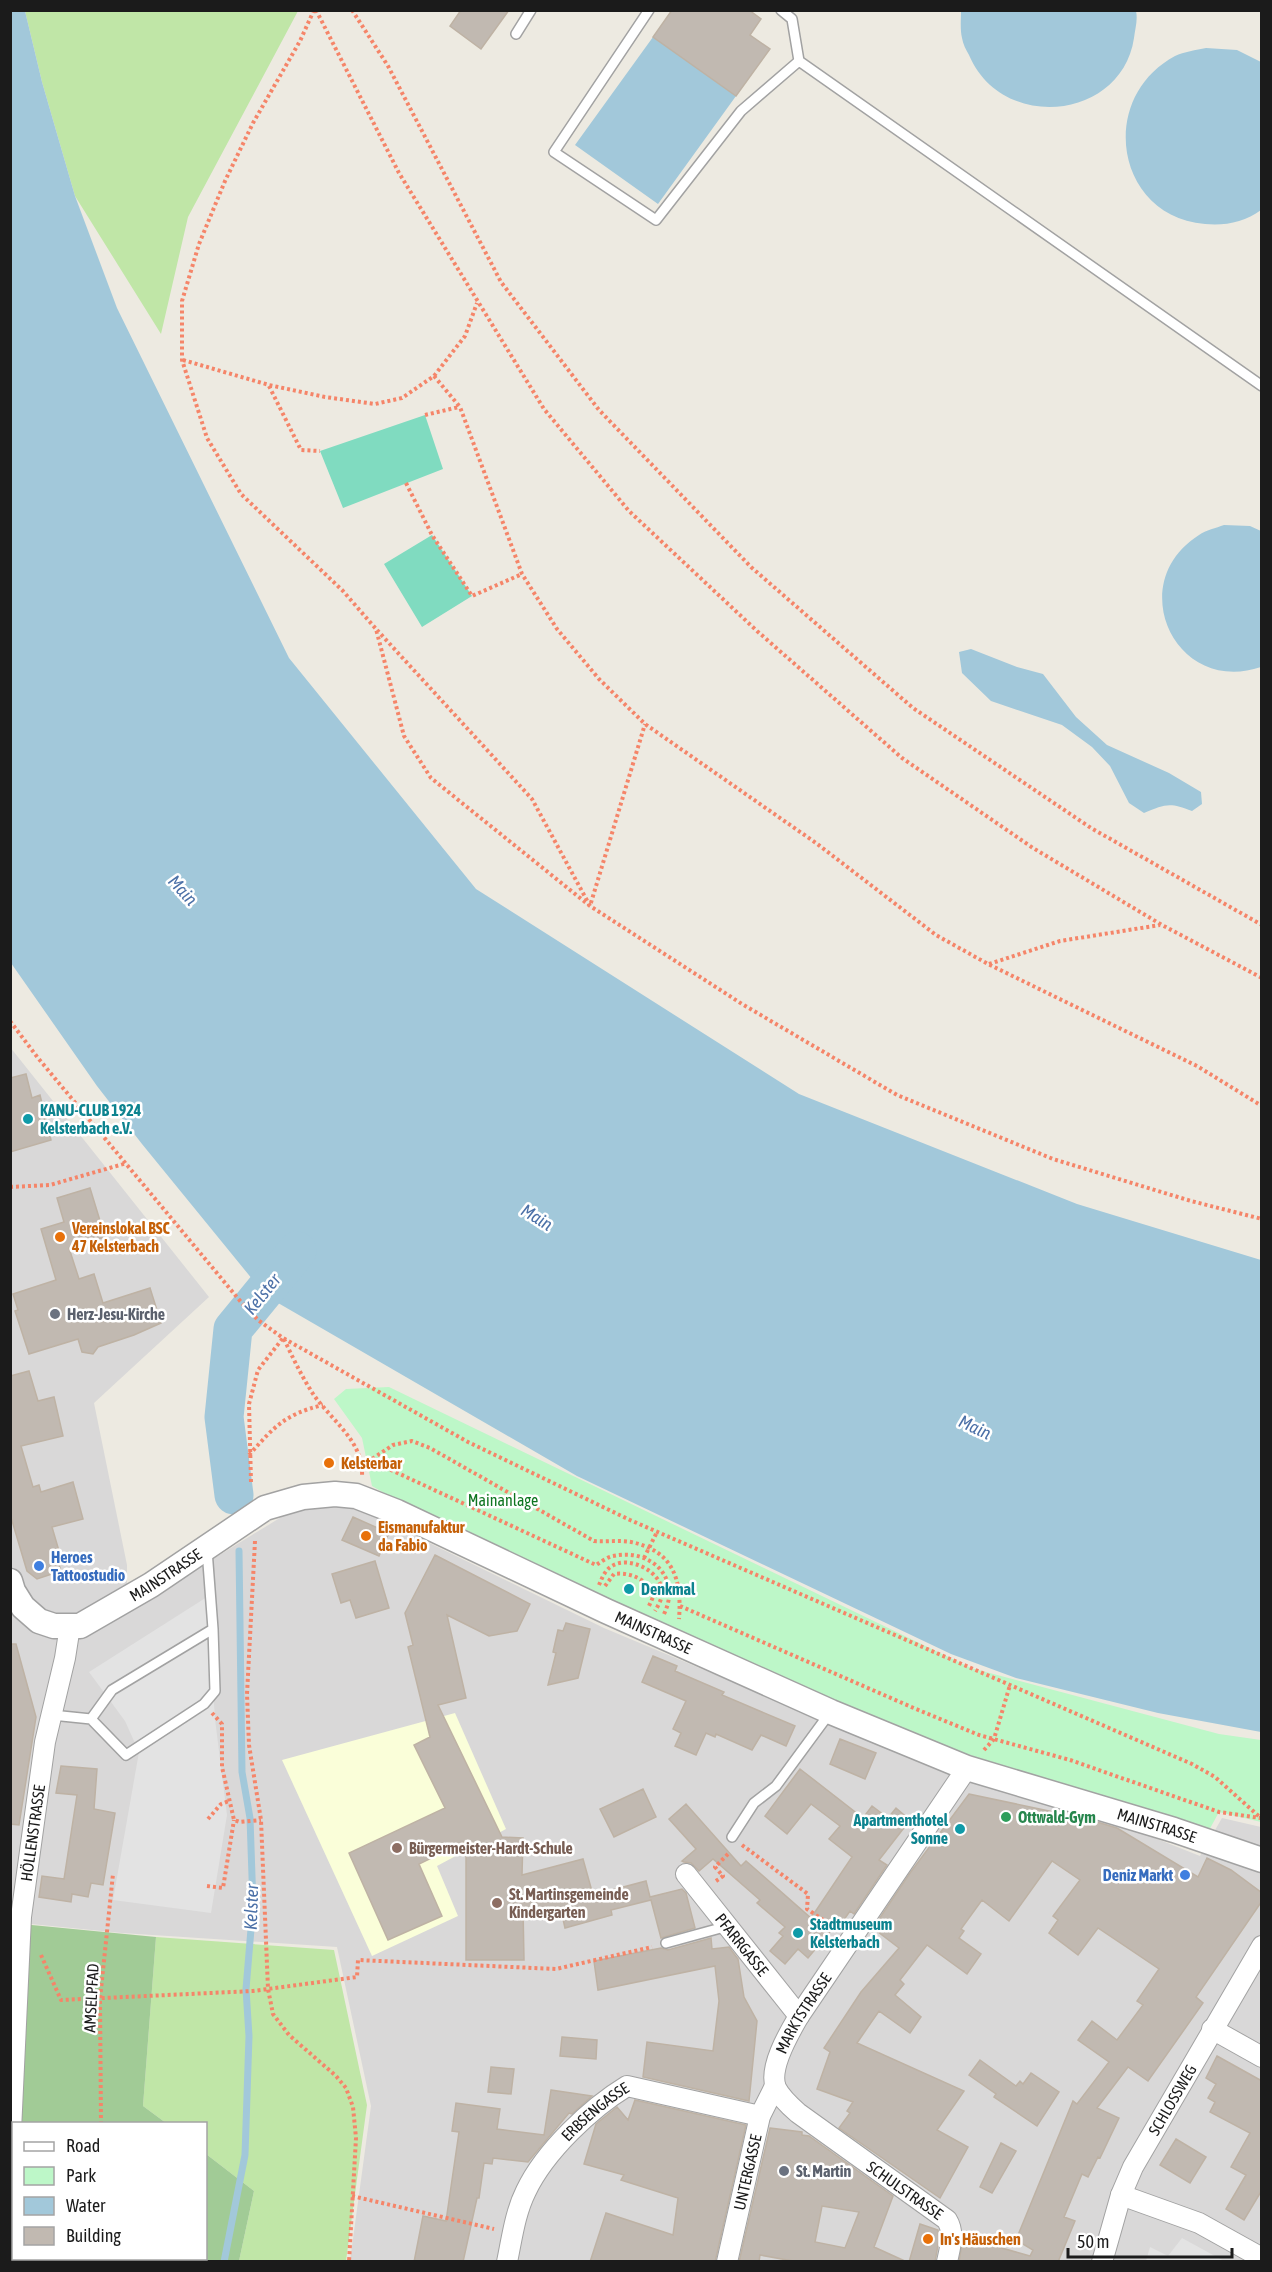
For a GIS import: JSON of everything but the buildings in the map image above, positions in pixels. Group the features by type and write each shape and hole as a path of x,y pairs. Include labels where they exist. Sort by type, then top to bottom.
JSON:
{"street":[{"name":"MAINSTRASSE","path":"70,1626 80,1626 91,1621 151,1585 265,1508 303,1497 335,1494 356,1496 397,1512 606,1611 831,1712 967,1768 1174,1830 1262,1860"},
{"path":"10,1581 23,1607 39,1621 54,1626 70,1626"},
{"name":"HÖLLENSTRASSE","path":"10,2152 19,1943 45,1742 70,1626"},
{"name":"MARKTSTRASSE","path":"775,2086 774,2076 782,2048 799,2016 967,1768"},
{"name":"PFARRGASSE","path":"686,1874 799,2016"},
{"name":"SCHLOSSWEG","path":"1102,2262 1121,2195 1133,2168 1262,1946"},
{"path":"1212,2029 1262,2057"},
{"name":"ERBSENGASSE","path":"507,2262 518,2211 526,2190 546,2160 569,2134 614,2094 627,2086 760,2116"},
{"name":"UNTERGASSE","path":"727,2262 760,2116 775,2086"},
{"name":"SCHULSTRASSE","path":"775,2086 786,2102 813,2125 947,2220 952,2231 947,2262"},
{"path":"1121,2195 1199,2223 1262,2258"}],"lane":[{"path":"516,34 531,10"},
{"path":"649,10 554,152 656,220 741,111 799,61"},
{"path":"781,10 792,18 799,61 1262,386"},
{"path":"52,1715 91,1719 126,1755 204,1704 215,1691 207,1548"},
{"path":"91,1719 112,1690 213,1629"},
{"path":"732,1837 754,1803 776,1786 831,1712"},
{"path":"666,1943 728,1926"}],"path":[{"path":"315,10 399,173 544,409 629,511 757,631 902,758 1033,848 1162,925 1262,978"},
{"path":"315,10 253,123 225,181 200,244 182,301 182,360 207,438 241,494 343,591 532,799 590,906"},
{"path":"352,10 388,66 501,282 599,410 751,567 913,708 1091,828 1262,925"},
{"path":"182,360 269,385 325,397 375,404 402,398 434,376 465,336 477,302"},
{"path":"434,376 460,406 522,574 557,629 598,679 645,724 816,843 936,935 988,964 1197,1065 1262,1106"},
{"path":"269,385 301,450 320,451"},
{"path":"425,415 460,406"},
{"path":"406,483 432,535 472,596 522,574"},
{"path":"376,629 404,736 431,778 590,906 742,1004 897,1095 1053,1159 1191,1201 1262,1219"},
{"path":"590,906 645,724"},
{"path":"988,964 1060,942 1162,925"},
{"path":"10,1021 240,1302 258,1320 284,1338 468,1442 657,1532 1172,1755 1215,1777 1261,1818"},
{"path":"10,1187 50,1185 127,1163"},
{"path":"284,1338 311,1391 354,1443 363,1465 356,1496"},
{"path":"251,1482 249,1404 258,1370 284,1338"},
{"path":"249,1455 275,1426 296,1413 323,1405"},
{"path":"363,1465 393,1445 412,1441 430,1448 594,1540 610,1543 629,1542 649,1548 660,1554 670,1564 679,1588 680,1606 676,1628"},
{"path":"363,1465 389,1469 596,1565 610,1556 630,1554 644,1558 655,1565 666,1577 671,1593 661,1621"},
{"path":"644,1558 657,1532"},
{"path":"255,1537 248,1704 249,1745 259,1820 268,1989 273,2014 289,2035 346,2088 352,2107 356,2138 349,2262"},
{"path":"602,1578 606,1570 614,1564 628,1562 642,1566 660,1583 663,1594 658,1605"},
{"path":"606,1611 612,1598 602,1593 609,1578 621,1573 640,1579 652,1590 653,1597 645,1613"},
{"path":"680,1606 915,1709 994,1739 1070,1760 1219,1812 1261,1818"},
{"path":"994,1739 1010,1686"},
{"path":"204,1704 222,1724 222,1767 234,1820 223,1888 207,1886"},
{"path":"208,1819 221,1804 229,1801"},
{"path":"234,1820 247,1822 259,1820"},
{"path":"701,1892 723,1876 716,1867 733,1849 732,1837"},
{"path":"732,1837 808,1894 807,1909 851,1939"},
{"name":"AMSELPFAD","path":"101,2122 100,1999 113,1874"},
{"path":"40,1954 61,2000 268,1989 357,1977 358,1960 556,1969 666,1943"},
{"path":"352,2196 513,2234"}],"shaded area":[{"path":"10,1047 209,1297 94,1403 127,1565 127,1612 296,1508 342,1505 380,1519 604,1628 938,1768 1112,1821 1200,1856 1222,1818 1261,1827 1261,2261 350,2261 371,2106 337,1947 122,1933 11,1922"},
{"path":"207,1597 215,1719 227,1815 211,1913 113,1900 139,1752 125,1721 89,1672"},
{"name":"Bürgermeister-Hardt-Schule","path":"455,1713 506,1829 437,1866 458,1916 372,1956 282,1760"},
{"path":"1182,2238 1224,2261 1146,2261 1150,2247 1168,2256"}],"green space":[{"path":"25,11 298,11 188,217 161,334 75,196 42,82"},
{"path":"425,415 443,469 343,508 320,451"},
{"path":"432,535 472,596 422,627 384,564"},
{"name":"Mainanlage","path":"389,1387 971,1668 1219,1734 1261,1740 1261,1822 1219,1812 1207,1834 829,1708 476,1546 372,1486 362,1438 334,1399 346,1389"},
{"path":"11,1923 156,1937 143,2106 165,2122 12,2122 12,2260 207,2260 207,2155 254,2191 239,2261 11,2262"},
{"path":"156,1937 334,1950 367,2105 346,2261 239,2261 254,2191 207,2155 207,2122 165,2122 143,2106"}],"water":[{"name":"Main","path":"10,11 25,11 42,82 75,196 117,308 289,658 476,889 799,1094 1077,1204 1261,1260 1261,1732 1158,1713 1016,1678 951,1654 577,1476 266,1296 97,1086 11,963"},
{"path":"961,11 1136,11 1134,38 1125,65 1108,86 1085,100 1059,106 1033,106 1007,97 985,80 967,51 961,35"},
{"path":"653,37 736,96 658,204 575,145"},
{"path":"1206,48 1237,50 1261,62 1261,210 1248,218 1227,224 1205,224 1175,216 1151,200 1135,178 1127,153 1126,126 1134,99 1150,75 1175,56"},
{"path":"1224,525 1250,526 1261,531 1261,667 1231,672 1204,665 1184,651 1169,630 1163,606 1165,580 1176,556 1199,535"},
{"path":"971,649 1017,667 1043,674 1076,717 1107,745 1169,773 1201,792 1202,804 1192,811 1168,805 1144,813 1129,803 1110,766 1092,747 1062,725 991,701 962,673 959,652"}],"waterway":[{"name":"Kelster","path":"234,1495 224,1417 233,1329 297,1251"},
{"name":"Kelster","path":"224,2262 245,2155 249,2036 246,1989 253,1905 250,1818 242,1772 239,1551"}],"place":[{"name":"KANU-CLUB 1924 Kelsterbach e.V.","path":"28,1119"},
{"name":"Vereinslokal BSC 47 Kelsterbach","path":"60,1237"},
{"name":"Herz-Jesu-Kirche","path":"55,1314"},
{"name":"Kelsterbar","path":"329,1463"},
{"name":"Eismanufaktur da Fabio","path":"366,1536"},
{"name":"Heroes Tattoostudio","path":"39,1566"},
{"name":"Denkmal","path":"629,1589"},
{"name":"Ottwald-Gym","path":"1006,1817"},
{"name":"Apartmenthotel Sonne","path":"960,1829"},
{"name":"Bürgermeister-Hardt-Schule","path":"397,1848"},
{"name":"Deniz Markt","path":"1185,1875"},
{"name":"St. Martinsgemeinde Kindergarten","path":"497,1903"},
{"name":"Stadtmuseum Kelsterbach","path":"798,1933"},
{"name":"St. Martin","path":"784,2171"},
{"name":"In's Häuschen","path":"928,2239"}]}
